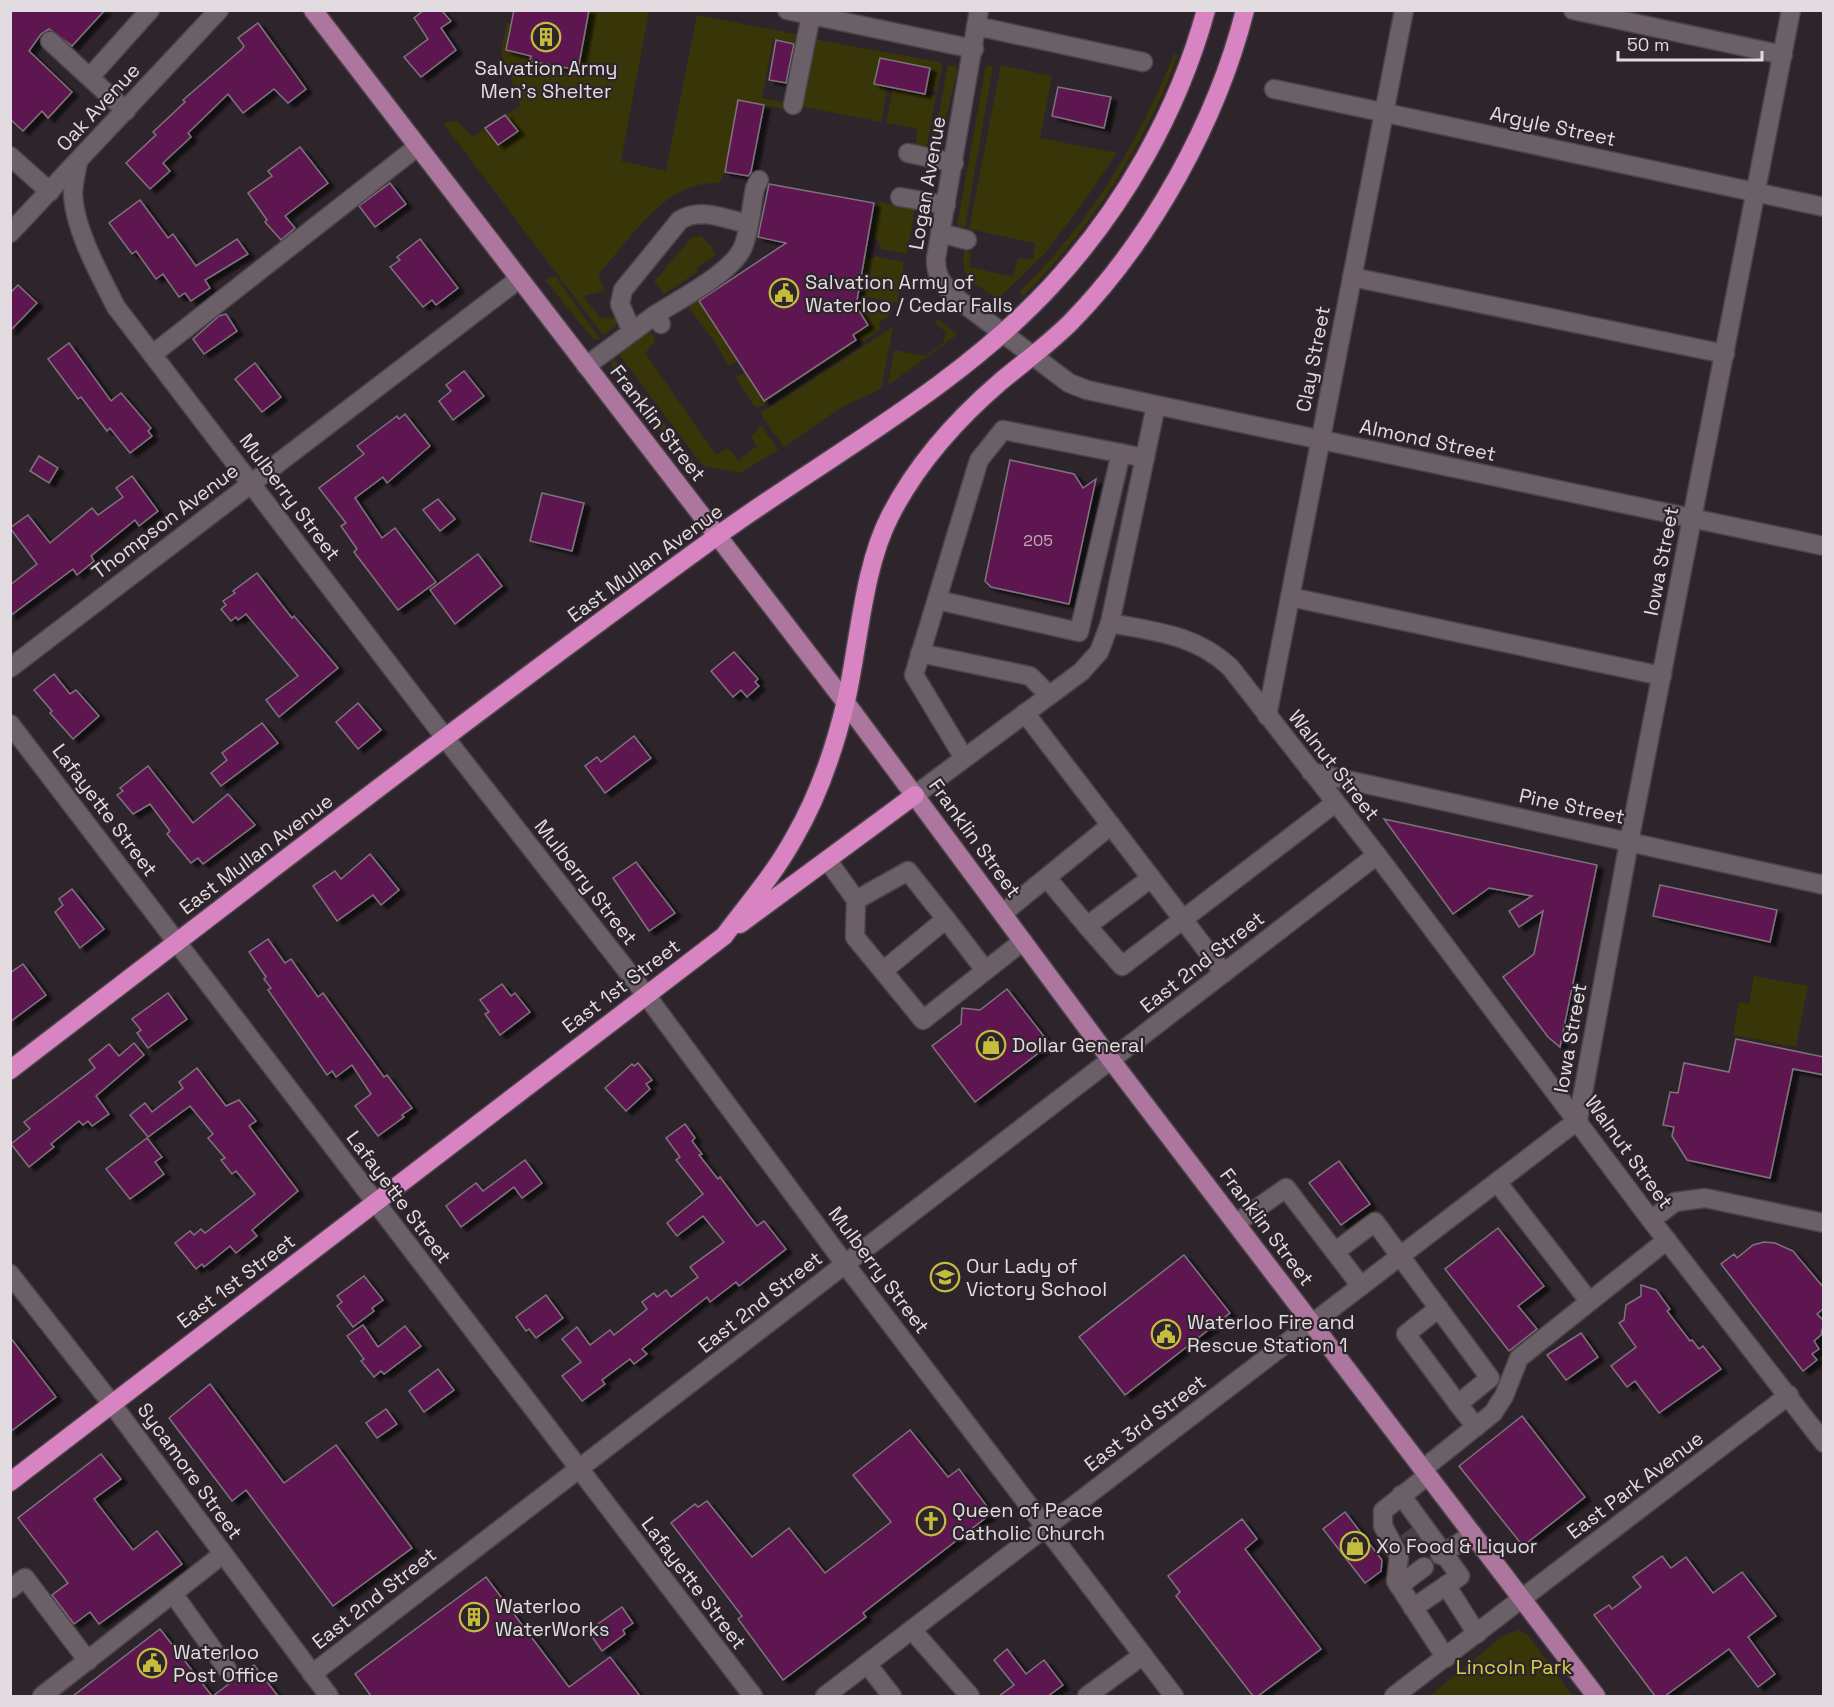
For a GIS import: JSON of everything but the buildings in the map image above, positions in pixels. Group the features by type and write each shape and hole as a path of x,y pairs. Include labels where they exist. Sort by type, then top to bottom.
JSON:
{"highway":[{"name":"East Mullan Avenue","path":"10,1070 717,536 918,402 1001,333 1053,285 1095,236 1135,175 1161,127 1185,74 1206,10"},
{"path":"1033,356 1071,322 1099,289 1166,195 1218,92 1245,10"},
{"name":"East 1st Street","path":"10,1482 724,936 794,839 815,796 846,703 868,589 889,518 921,464 939,442 998,384 1033,356"},
{"path":"724,936 915,795"}],"main road":[{"name":"Franklin Street","path":"314,10 846,703 1111,1060 1596,1696"}],"street":[{"path":"90,77 150,10"},
{"name":"Oak Avenue","path":"10,233 219,10"},
{"path":"787,10 974,49"},
{"name":"Clay Street","path":"1267,716 1404,10"},
{"path":"1573,10 1783,55"},
{"name":"Iowa Street","path":"1578,1120 1629,842 1791,10"},
{"path":"793,105 811,15"},
{"path":"978,18 1143,62"},
{"name":"Logan Avenue","path":"978,18 935,268 940,281 1001,333 1033,356"},
{"path":"50,41 126,111"},
{"name":"Argyle Street","path":"1274,89 1824,207"},
{"path":"153,354 417,147"},
{"path":"908,153 954,163"},
{"path":"10,156 50,192"},
{"name":"Mulberry Street","path":"78,162 73,195 81,228 97,269 116,307 446,739 646,995 845,1264 1174,1696"},
{"path":"586,366 632,332 658,320 736,258 743,247 759,180"},
{"path":"900,197 946,205"},
{"path":"632,332 620,304 623,290 680,220 690,214 701,214 748,224"},
{"path":"940,233 967,240"},
{"path":"1352,277 1725,354"},
{"name":"Thompson Avenue","path":"10,668 519,279"},
{"name":"Almond Street","path":"1033,356 1069,382 1087,390 1824,546"},
{"path":"915,795 1092,661 1108,630 1156,405"},
{"path":"964,758 914,675 979,460 1003,430 1145,458"},
{"path":"1079,632 1120,453"},
{"path":"1290,597 1662,676"},
{"name":"Walnut Street","path":"937,600 1079,632 1108,630 1176,636 1205,647 1230,667 1377,855 1651,1220 1824,1443"},
{"path":"920,653 1030,676 1050,695"},
{"path":"1025,713 1224,973"},
{"name":"Lafayette Street","path":"10,724 753,1696"},
{"name":"Pine Street","path":"1311,772 1824,885"},
{"path":"1047,878 1122,966 1335,803"},
{"path":"1003,913 1111,825"},
{"name":"East 2nd Street","path":"312,1674 1377,855"},
{"path":"828,861 856,900 855,938 923,1020 1023,941"},
{"path":"856,900 908,872 985,970"},
{"path":"1087,926 1151,878"},
{"path":"883,971 946,919"},
{"name":"East 3rd Street","path":"825,1696 1578,1120"},
{"path":"1497,1182 1589,1301"},
{"path":"1236,1223 1286,1188 1361,1286"},
{"path":"1651,1220 1675,1202 1705,1198 1824,1223"},
{"path":"1336,1251 1375,1222 1490,1378 1458,1404"},
{"path":"1446,1658 1396,1581 1401,1547 1383,1526 1383,1511 1493,1413 1504,1396 1519,1358 1667,1240"},
{"name":"Sycamore Street","path":"10,1274 112,1404 329,1696"},
{"path":"1439,1308 1406,1334 1476,1427"},
{"name":"East Park Avenue","path":"1394,1696 1789,1395"},
{"path":"1401,1496 1460,1576 1413,1608"},
{"path":"1442,1554 1473,1534"},
{"path":"42,1696 174,1595 223,1554"},
{"path":"1400,1586 1424,1567"},
{"path":"10,1588 25,1578 88,1660"},
{"path":"1446,1585 1477,1634"},
{"path":"174,1595 227,1669"},
{"path":"912,1630 964,1693"},
{"path":"1086,1696 1143,1655"},
{"path":"867,1664 892,1696"}],"green space":[{"path":"589,11 649,11 621,161 666,171 697,15 800,35 798,43 773,39 762,98 786,103 784,109 738,101 725,172 719,183 700,184 667,200 638,227 601,271 599,276 604,291 583,296 599,317 616,319 616,326 603,335 443,123 457,121 473,137 485,128 498,145 517,131 506,114 521,106 501,52 507,22 511,24 506,50 578,69"},
{"path":"813,39 939,62 942,66 937,92 926,90 930,68 880,58 875,84 886,86 887,91 881,122 800,106"},
{"path":"1174,54 1178,55 1164,89 1114,184 1072,242 1023,296 1019,292 1067,239 1109,182 1145,119"},
{"path":"948,65 956,66 957,72 938,151 932,150"},
{"path":"1001,65 1052,76 1040,138 1117,153 1044,254 998,299 970,280 966,274 963,259 965,249 971,254 969,267 1013,277 1018,258 1033,259 1035,243 969,229"},
{"path":"986,66 993,66 965,227 957,226"},
{"path":"893,88 936,96 926,150 915,149 918,129 886,123"},
{"path":"878,202 915,209 907,254 881,249 873,232"},
{"path":"701,236 711,246 715,255 697,268 697,272 664,294 654,282 692,237"},
{"path":"875,256 904,262 897,303 858,296 865,257 874,258"},
{"path":"555,276 600,339 593,339 545,280"},
{"path":"695,296 738,360 729,366 714,341 685,303"},
{"path":"856,306 892,313 879,322 881,329 862,342 856,333 868,325"},
{"path":"937,318 957,335 888,385 894,350 925,356 943,343 946,332 936,324"},
{"path":"893,327 881,389 840,408 784,447 762,416 762,412"},
{"path":"648,333 653,335 655,341 645,353 716,455 726,449 732,452 738,461 757,446 751,437 761,425 778,450 740,473 703,466 618,353"},
{"path":"852,343 855,347 836,360 822,365 760,407 755,407 736,378 745,372 764,401"},
{"path":"612,356 697,466 694,470 611,365"},
{"path":"1754,976 1808,986 1796,1047 1733,1035 1739,1002 1749,1004"},
{"name":"Lincoln Park","path":"1519,1630 1528,1635 1573,1696 1430,1696 1504,1635"}],"tunnel":[{"path":"1406,1543 1422,1531"}],"place":[{"name":"Salvation Army Men's Shelter","path":"546,37"},
{"name":"Salvation Army of Waterloo / Cedar Falls","path":"784,293"},
{"name":"Dollar General","path":"991,1045"},
{"name":"Our Lady of Victory School","path":"945,1277"},
{"name":"Waterloo Fire and Rescue Station 1","path":"1166,1334"},
{"name":"Queen of Peace Catholic Church","path":"931,1521"},
{"name":"Xo Food & Liquor","path":"1355,1546"},
{"name":"Waterloo WaterWorks","path":"474,1617"},
{"name":"Waterloo Post Office","path":"152,1663"}]}
